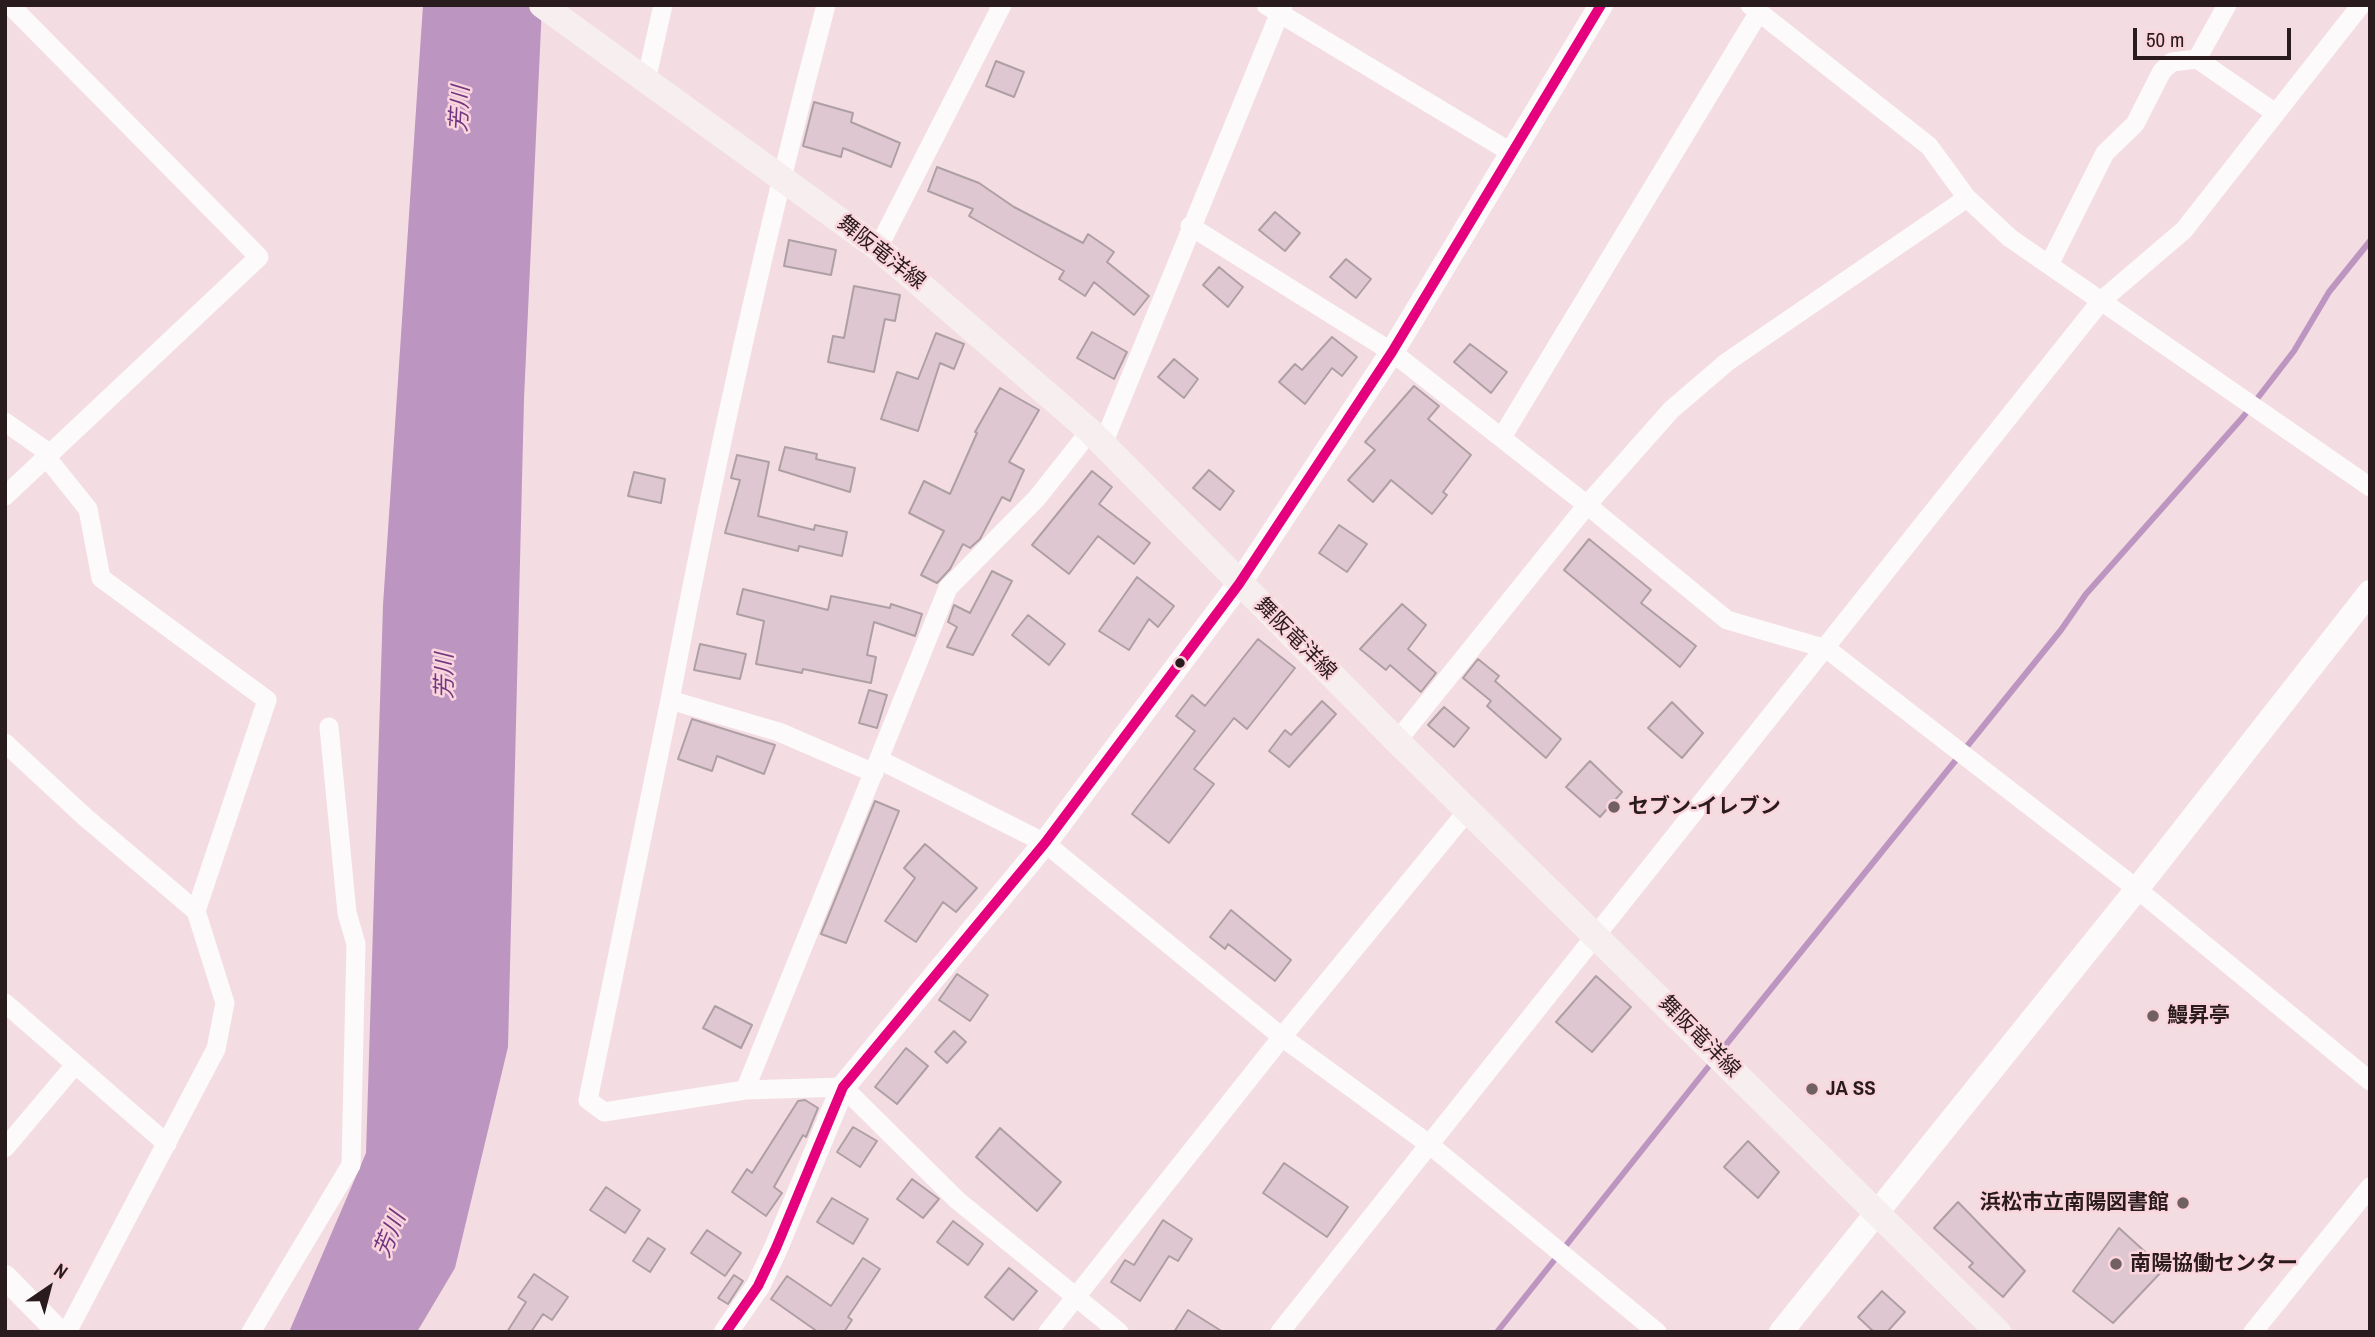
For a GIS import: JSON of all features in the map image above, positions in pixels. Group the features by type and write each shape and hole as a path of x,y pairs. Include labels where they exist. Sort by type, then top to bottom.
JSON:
{"main road":[{"name":"舞阪竜洋線","path":"542,5 878,248 1096,438 1396,741 1469,809 1998,1332"}],"street":[{"path":"5,496 259,257 10,5"},
{"path":"646,81 663,5"},
{"path":"825,5 780,176 710,486 670,700 588,1100 604,1112 745,1090 843,1087 957,1200 1119,1332"},
{"path":"878,248 1002,5"},
{"path":"726,1332 758,1286 772,1258 843,1087 1045,843 1239,584 1392,352 1601,5"},
{"path":"2197,59 2227,5"},
{"path":"1280,1332 1827,649 1835,634 2101,301 2184,230 2274,112 2332,44 2361,5"},
{"path":"745,1090 948,588 1096,438 1190,226 1276,8 1513,153"},
{"path":"1502,437 1754,9 1929,146 1967,198 2010,238 2370,487"},
{"path":"2049,265 2105,153 2135,124 2162,71 2172,62 2197,59 2274,112"},
{"path":"1396,741 1587,505 1671,410 1727,362 1967,198"},
{"path":"1190,226 1392,352 1502,437 1727,620 1827,649 2137,889 2370,1081"},
{"path":"5,422 49,453 51,463 88,509 102,578 268,700 196,911"},
{"path":"1781,1332 2137,889 2370,592"},
{"path":"670,700 779,732 877,766 1045,843 1282,1037 1430,1145 1657,1332"},
{"path":"251,1332 351,1165 356,944 347,914 329,727"},
{"path":"5,743 85,817 196,911 225,1003 216,1049 67,1332"},
{"path":"1048,1332 1282,1037 1469,809"},
{"path":"5,1003 166,1144"},
{"path":"5,1148 75,1065"},
{"path":"2253,1332 2370,1187"},
{"path":"5,1277 59,1332"}],"water":[{"name":"芳川","path":"423,5 542,5 524,399 508,1047 455,1268 417,1332 289,1332 366,1153 383,605"}],"building":[{"path":"996,61 1024,72 1014,97 986,86"},
{"path":"814,102 853,113 851,122 900,143 891,167 843,148 841,157 803,146"},
{"path":"937,167 979,183 1014,207 1083,243 1088,234 1114,252 1107,262 1149,296 1134,315 1094,282 1085,296 1059,279 1064,271 969,216 973,209 928,191"},
{"path":"1275,212 1300,233 1285,251 1259,230"},
{"path":"789,240 836,250 831,275 784,266"},
{"path":"1346,259 1371,279 1356,298 1330,277"},
{"path":"1219,267 1243,287 1228,307 1203,285"},
{"path":"854,286 900,295 895,321 885,319 874,372 828,362 833,336 844,338"},
{"path":"1092,332 1127,352 1114,379 1077,358"},
{"path":"936,333 964,344 954,369 940,363 918,431 881,419 897,372 918,379"},
{"path":"1332,337 1357,357 1342,376 1332,368 1305,404 1279,382 1295,364 1302,370"},
{"path":"1470,344 1507,372 1491,393 1454,362"},
{"path":"1174,359 1198,379 1184,398 1158,377"},
{"path":"1414,386 1439,406 1428,419 1471,455 1443,492 1447,495 1432,514 1391,480 1373,502 1348,480 1375,450 1365,442"},
{"path":"1000,388 1039,410 1009,462 1024,470 1010,501 1002,497 980,539 970,548 963,544 950,569 937,583 921,575 944,531 909,513 924,481 950,494 977,433 975,432"},
{"path":"785,447 817,454 816,459 855,468 850,492 779,470"},
{"path":"737,455 769,462 758,516 814,530 815,525 847,532 842,556 799,546 798,551 725,533 740,480 731,478"},
{"path":"1209,470 1234,491 1220,510 1193,488"},
{"path":"1092,471 1112,487 1099,504 1150,543 1134,564 1098,536 1069,574 1032,545"},
{"path":"634,472 665,479 661,503 628,496"},
{"path":"1339,525 1367,544 1347,572 1319,553"},
{"path":"1589,539 1651,590 1641,603 1696,646 1680,667 1564,570"},
{"path":"992,571 1012,581 973,655 947,647 957,627 948,622 954,605 970,613"},
{"path":"1137,577 1174,606 1158,627 1149,619 1129,650 1099,631"},
{"path":"743,589 828,610 831,596 890,608 891,604 922,614 915,636 874,622 867,655 876,657 871,683 803,669 802,673 756,664 764,621 737,614"},
{"path":"1402,604 1426,625 1408,649 1436,673 1421,692 1390,665 1386,670 1360,649"},
{"path":"1028,615 1065,644 1049,665 1012,635"},
{"path":"1258,639 1295,668 1247,729 1234,718 1194,769 1214,784 1169,843 1132,814 1195,731 1176,716 1192,695 1205,706"},
{"path":"700,644 746,654 740,679 694,670"},
{"path":"1478,659 1499,676 1495,681 1561,739 1546,758 1487,706 1491,701 1463,678"},
{"path":"869,690 887,695 877,728 859,723"},
{"path":"1322,701 1336,714 1289,767 1269,751 1285,730 1291,735"},
{"path":"1672,702 1703,733 1682,758 1648,728"},
{"path":"1444,707 1469,728 1454,747 1428,725"},
{"path":"692,719 775,745 764,774 717,756 712,771 678,759"},
{"path":"1590,761 1622,792 1600,817 1566,787"},
{"path":"875,801 899,811 846,943 821,934"},
{"path":"925,844 977,888 956,912 943,902 916,942 885,921 915,878 904,868"},
{"path":"1231,910 1291,960 1275,981 1228,944 1225,949 1210,937"},
{"path":"957,974 988,995 970,1021 939,1000"},
{"path":"1596,976 1631,1007 1592,1052 1556,1022"},
{"path":"715,1006 752,1025 741,1048 703,1028"},
{"path":"954,1031 966,1042 947,1063 935,1052"},
{"path":"906,1048 928,1066 897,1104 875,1087"},
{"path":"805,1100 818,1108 806,1137 803,1135 774,1187 782,1193 766,1216 732,1192 747,1169 752,1173 798,1101"},
{"path":"853,1127 877,1141 860,1167 837,1152"},
{"path":"1000,1128 1061,1182 1037,1211 976,1157"},
{"path":"1748,1141 1779,1172 1758,1198 1724,1167"},
{"path":"1284,1163 1348,1207 1327,1237 1263,1193"},
{"path":"912,1179 939,1199 923,1218 897,1199"},
{"path":"606,1187 640,1210 625,1233 590,1210"},
{"path":"832,1198 868,1219 853,1244 817,1222"},
{"path":"1958,1202 2025,1271 2003,1297 1969,1267 1973,1263 1934,1228"},
{"path":"1163,1220 1192,1239 1178,1261 1169,1256 1140,1301 1111,1282 1125,1260 1134,1265"},
{"path":"953,1221 983,1244 968,1265 937,1242"},
{"path":"2119,1228 2164,1269 2113,1323 2073,1291"},
{"path":"707,1230 741,1253 725,1276 691,1253"},
{"path":"648,1238 665,1249 650,1272 633,1261"},
{"path":"863,1258 880,1269 848,1317 852,1320 844,1332 818,1332 771,1299 787,1276 831,1306"},
{"path":"1009,1268 1037,1291 1013,1320 985,1297"},
{"path":"534,1274 568,1297 552,1320 543,1314 531,1332 507,1332 526,1302 518,1297"},
{"path":"734,1275 743,1281 728,1304 718,1298"},
{"path":"1882,1291 1905,1312 1887,1332 1874,1332 1858,1317"},
{"path":"1188,1310 1223,1332 1174,1332"}],"waterway":[{"path":"1720,1052 2061,630 2086,594 2243,417 2294,351 2329,292 2370,241"},
{"path":"1497,1332 1713,1061"}],"transit line":[{"path":"726,1332 758,1286 843,1087 1045,843 1239,584 1392,352 1601,5"}],"place":[{"name":"セブン-イレブン","path":"1614,807"},
{"name":"鰻昇亭","path":"2153,1016"},
{"name":"JA SS","path":"1812,1089"},
{"name":"浜松市立南陽図書館","path":"2183,1203"},
{"name":"南陽協働センター","path":"2116,1264"}]}
